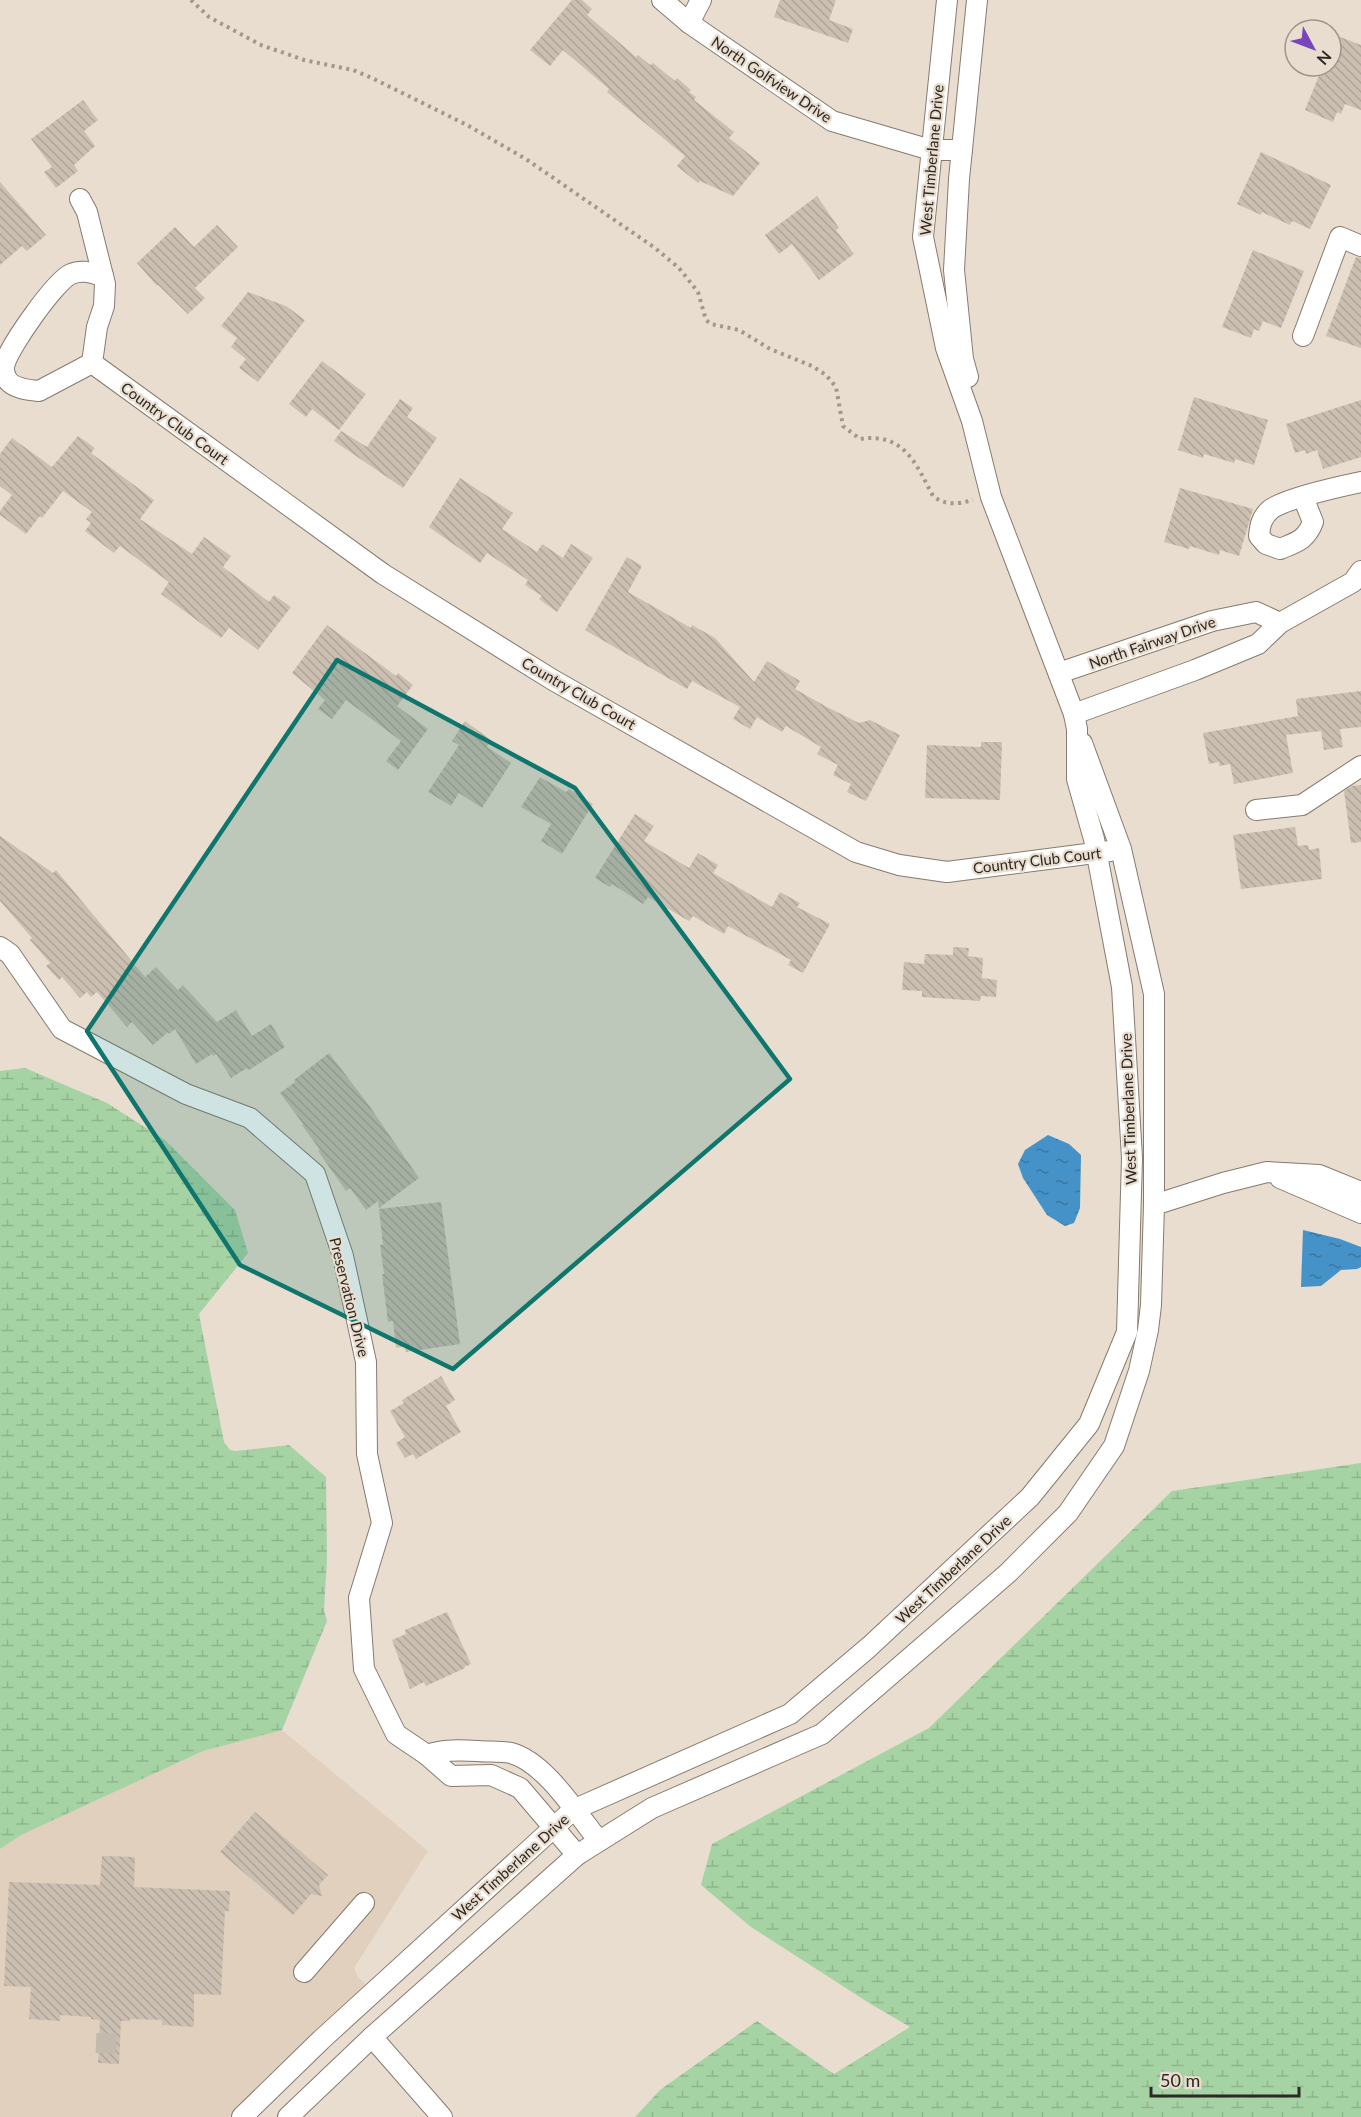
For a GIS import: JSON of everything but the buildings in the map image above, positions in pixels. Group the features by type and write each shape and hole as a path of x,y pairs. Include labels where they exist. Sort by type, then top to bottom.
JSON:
{"street":[{"name":"North Golfview Drive","path":"662,0 689,23 832,122 932,150 962,150"},
{"path":"689,23 701,0"},
{"name":"West Timberlane Drive","path":"288,2117 372,2037 577,1855 652,1808 822,1734 1008,1573 1068,1512 1114,1446 1139,1371 1151,1305 1155,994 1121,849 1059,673 990,494 972,421 946,348 923,237 947,0"},
{"name":"West Timberlane Drive","path":"972,421 975,402 963,359 954,270 962,150 977,0"},
{"path":"80,199 87,212 103,276 105,284 104,306 97,327 92,363 39,391 13,385 6,379 3,367 10,350 48,296 64,278 72,273 84,271 103,276"},
{"path":"1303,336 1340,237 1361,246"},
{"name":"Country Club Court","path":"92,363 383,574 554,680 856,852 899,866 947,872 1121,849"},
{"path":"1303,497 1361,482"},
{"path":"1076,722 1258,644 1280,623 1358,582"},
{"name":"North Fairway Drive","path":"1059,673 1212,621 1256,612 1280,623"},
{"name":"West Timberlane Drive","path":"242,2117 328,2034 573,1810 790,1714 869,1647 1030,1497 1089,1424 1127,1332 1132,1158 1122,987 1096,853 1077,779 1076,722"},
{"path":"1256,810 1302,805 1361,766"},
{"name":"Preservation Drive","path":"0,947 10,954 62,1029 186,1094 250,1118 315,1174 343,1256 366,1362 368,1454 382,1523 359,1598 364,1670 396,1734 428,1755 451,1776 490,1775 520,1788 577,1855"},
{"path":"1154,1205 1267,1172 1319,1175 1361,1192"},
{"path":"1267,1172 1361,1212"},
{"path":"428,1755 437,1751 511,1754 536,1765 599,1841"},
{"path":"304,1972 364,1903"},
{"path":"372,2037 442,2117"}],"path":[{"path":"191,0 209,16 261,45 296,57 353,70 372,78 467,125 526,159 655,248 679,268 698,292 706,320 711,324 739,330 770,349 812,366 826,375 836,387 843,426 860,439 873,437 880,439 899,446 909,453 933,496 939,502 955,504 990,494"}],"highlighted area":[{"path":"337,660 575,788 790,1079 453,1369 240,1265 87,1031"}],"shaded area":[{"path":"282,1730 428,1851 354,1968 358,1977 377,1995 228,2117 0,2117 0,1849 20,1835 203,1751"}],"green space":[{"path":"25,1068 107,1103 165,1140 235,1210 248,1253 199,1314 224,1442 230,1450 236,1451 289,1445 326,1477 327,1559 324,1610 327,1621 282,1730 203,1751 21,1835 0,1849 0,1071"},
{"path":"1361,1463 1361,2117 635,2117 660,2090 757,2021 834,2074 910,2027 751,1927 701,1885 712,1844 929,1728 1172,1491"}],"water":[{"path":"1048,1135 1069,1144 1081,1155 1080,1208 1074,1223 1065,1226 1047,1215 1023,1178 1018,1164 1025,1150"},
{"path":"1303,1230 1361,1247 1361,1267 1341,1270 1321,1286 1301,1287"}],"tunnel":[{"path":"96,2043 120,2044"}]}
